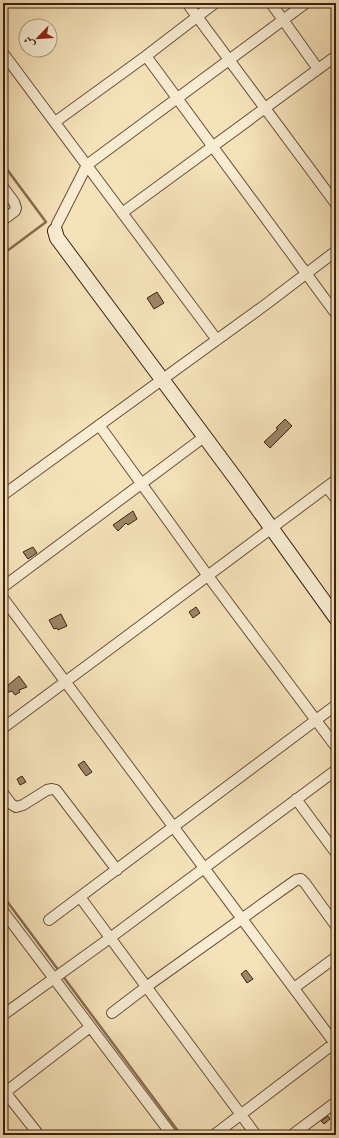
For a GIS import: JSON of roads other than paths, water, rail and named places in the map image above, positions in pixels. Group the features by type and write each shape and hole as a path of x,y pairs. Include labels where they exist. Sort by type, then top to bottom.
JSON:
{"street":[{"path":"187,3 336,204"},
{"path":"55,122 146,56 215,3"},
{"path":"271,3 318,69"},
{"path":"306,3 87,165 57,224 55,231 57,238 336,618"},
{"path":"3,52 217,340"},
{"path":"146,56 336,314"},
{"path":"122,213 336,56"},
{"path":"3,187 14,202 16,208 15,211 3,220"},
{"path":"3,494 217,340 336,251"},
{"path":"99,425 208,576 336,747"},
{"path":"3,586 204,437"},
{"path":"3,728 336,480"},
{"path":"327,486 336,499"},
{"path":"3,598 336,1043 214,1135"},
{"path":"49,920 336,705"},
{"path":"4,1013 110,938 336,770"},
{"path":"3,794 11,804 16,807 23,805 47,790 56,790 116,870"},
{"path":"296,799 336,853"},
{"path":"112,1013 296,880 301,879 305,883 336,926"},
{"path":"80,897 256,1135"},
{"path":"3,911 172,1135"},
{"path":"294,988 336,957"},
{"path":"39,1135 4,1093 90,1027"},
{"path":"292,1135 336,1102"}],"waterway":[{"path":"3,164 46,222 3,254"},
{"path":"3,896 59,971"},
{"path":"62,975 181,1135"}]}
